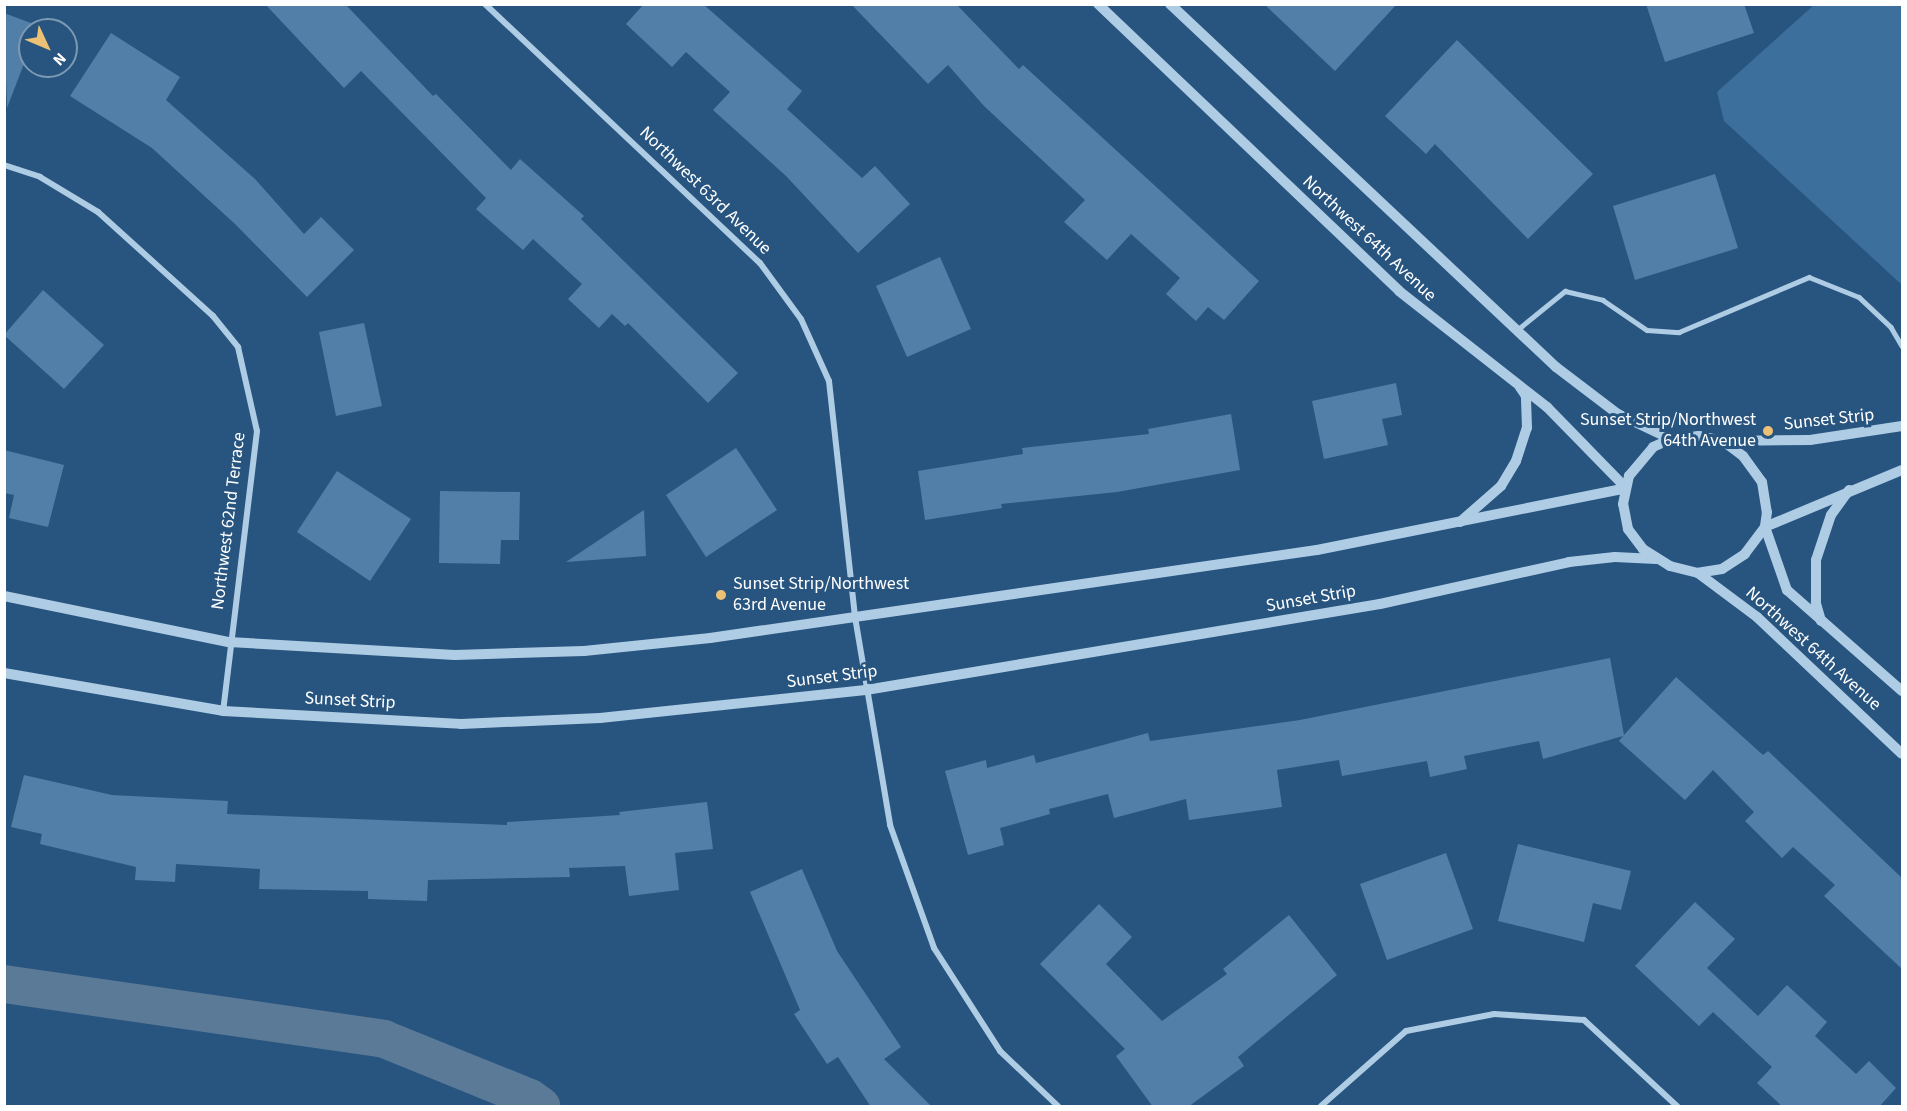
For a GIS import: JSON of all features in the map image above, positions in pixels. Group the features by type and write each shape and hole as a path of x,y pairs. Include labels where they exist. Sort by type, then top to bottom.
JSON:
{"street":[{"name":"Northwest 63rd Avenue","path":"485,4 760,263 801,319 829,381 855,617 890,825 934,948 1000,1051 1058,1107"},
{"name":"Northwest 64th Avenue","path":"1098,4 1406,298 1517,381 1626,488"},
{"name":"Northwest 64th Avenue","path":"1170,4 1517,330 1594,398 1671,439"},
{"name":"Northwest 62nd Terrace","path":"4,165 40,177 98,212 213,316 238,347 257,431 229,642 223,711"},
{"path":"1458,523 1501,486 1523,445 1528,410 1517,381"},
{"name":"Sunset Strip","path":"1723,441 1810,440 1902,426"},
{"path":"1765,527 1766,496 1762,482 1743,456 1723,441 1699,436 1671,439 1653,447 1638,461 1626,488 1623,504 1628,529 1643,549 1656,559 1680,570 1698,573 1735,562 1765,527 1849,489 1902,470"},
{"path":"4,596 229,642 454,655 584,651 855,617 1317,550 1626,488"},
{"path":"1822,621 1816,603 1816,560 1831,515 1849,489"},
{"name":"Northwest 64th Avenue","path":"1765,527 1787,590 1902,691"},
{"name":"Sunset Strip","path":"4,674 223,711 461,724 600,718 866,690 1380,604 1569,562 1615,557 1656,559"},
{"name":"Northwest 64th Avenue","path":"1698,573 1757,617 1902,754"},
{"path":"1321,1107 1406,1030 1494,1014 1584,1020 1677,1107"}],"lane":[{"path":"1517,330 1565,291 1603,300 1647,330 1679,332 1809,277 1859,297 1891,327 1902,346"}],"shaded area":[{"path":"1815,4 1902,5 1902,285 1724,121 1717,92"}],"building":[{"path":"265,4 345,4 433,96 436,94 511,170 520,159 584,216 581,219 738,373 708,403 628,323 625,326 612,314 599,328 568,299 582,284 533,239 523,250 476,209 486,198 361,71 344,88"},
{"path":"644,4 703,4 802,91 787,109 862,178 875,166 910,204 858,253 786,176 713,110 730,92 686,52 672,67 626,24"},
{"path":"851,4 956,4 1019,69 1023,65 1259,281 1224,320 1208,307 1196,321 1166,294 1180,278 1131,234 1107,260 1064,222 1085,200 984,106 948,65 928,84"},
{"path":"1264,4 1397,4 1335,71"},
{"path":"1646,4 1744,4 1754,33 1665,62"},
{"path":"4,13 18,18 18,78 7,108"},
{"path":"111,33 180,77 166,100 255,179 304,234 321,217 354,250 307,297 235,224 152,148 70,96"},
{"path":"1457,40 1593,174 1528,239 1435,144 1426,154 1385,116"},
{"path":"1715,174 1738,248 1635,280 1613,206"},
{"path":"940,257 971,329 907,357 876,286"},
{"path":"43,290 104,345 64,389 4,335"},
{"path":"364,323 382,406 336,416 319,332"},
{"path":"1396,383 1402,415 1382,419 1388,445 1324,459 1312,401"},
{"path":"1231,414 1240,470 1117,492 1001,504 1002,508 925,520 918,471 1023,454 1022,448 1149,434 1148,429"},
{"path":"736,448 777,510 706,557 666,495"},
{"path":"4,450 64,465 48,527 9,518 14,495 4,493"},
{"path":"337,471 411,519 370,581 297,532"},
{"path":"440,491 520,492 519,540 501,540 500,564 439,563"},
{"path":"644,510 646,556 566,562"},
{"path":"1610,658 1624,735 1676,677 1763,755 1768,751 1902,878 1902,969 1824,896 1835,885 1793,847 1782,858 1745,821 1754,812 1713,770 1685,800 1619,741 1623,736 1543,759 1539,741 1464,756 1467,769 1430,777 1427,761 1342,776 1339,760 1277,770 1282,807 1189,820 1186,799 1114,818 1108,794 1049,809 1050,814 1000,828 1004,845 968,855 945,771 986,760 987,768 1034,755 1036,763 1148,733 1150,741 1300,720"},
{"path":"24,775 112,795 228,801 227,814 507,825 507,822 620,815 619,812 707,802 713,849 675,853 679,890 629,896 625,866 569,868 570,877 428,880 427,901 368,899 368,891 259,889 260,869 176,864 175,882 135,880 136,867 40,844 42,834 11,827"},
{"path":"1518,844 1631,871 1621,910 1593,903 1584,942 1498,921"},
{"path":"1446,853 1473,929 1387,960 1360,884"},
{"path":"802,869 837,951 901,1047 884,1059 932,1107 871,1107 838,1057 827,1064 794,1014 800,1010 750,892"},
{"path":"1695,902 1735,939 1707,968 1758,1016 1787,985 1827,1022 1815,1036 1856,1074 1869,1061 1896,1088 1879,1107 1783,1107 1757,1083 1772,1067 1713,1012 1699,1026 1635,966"},
{"path":"1099,904 1132,937 1106,964 1162,1021 1227,974 1223,969 1289,915 1337,975 1238,1057 1244,1066 1188,1107 1153,1107 1116,1056 1125,1049 1040,964"}],"waterway":[{"path":"4,984 384,1039 530,1098 541,1106"}],"place":[{"name":"Sunset Strip/Northwest 64th Avenue","path":"1768,431"},
{"name":"Sunset Strip/Northwest 63rd Avenue","path":"721,595"}]}
